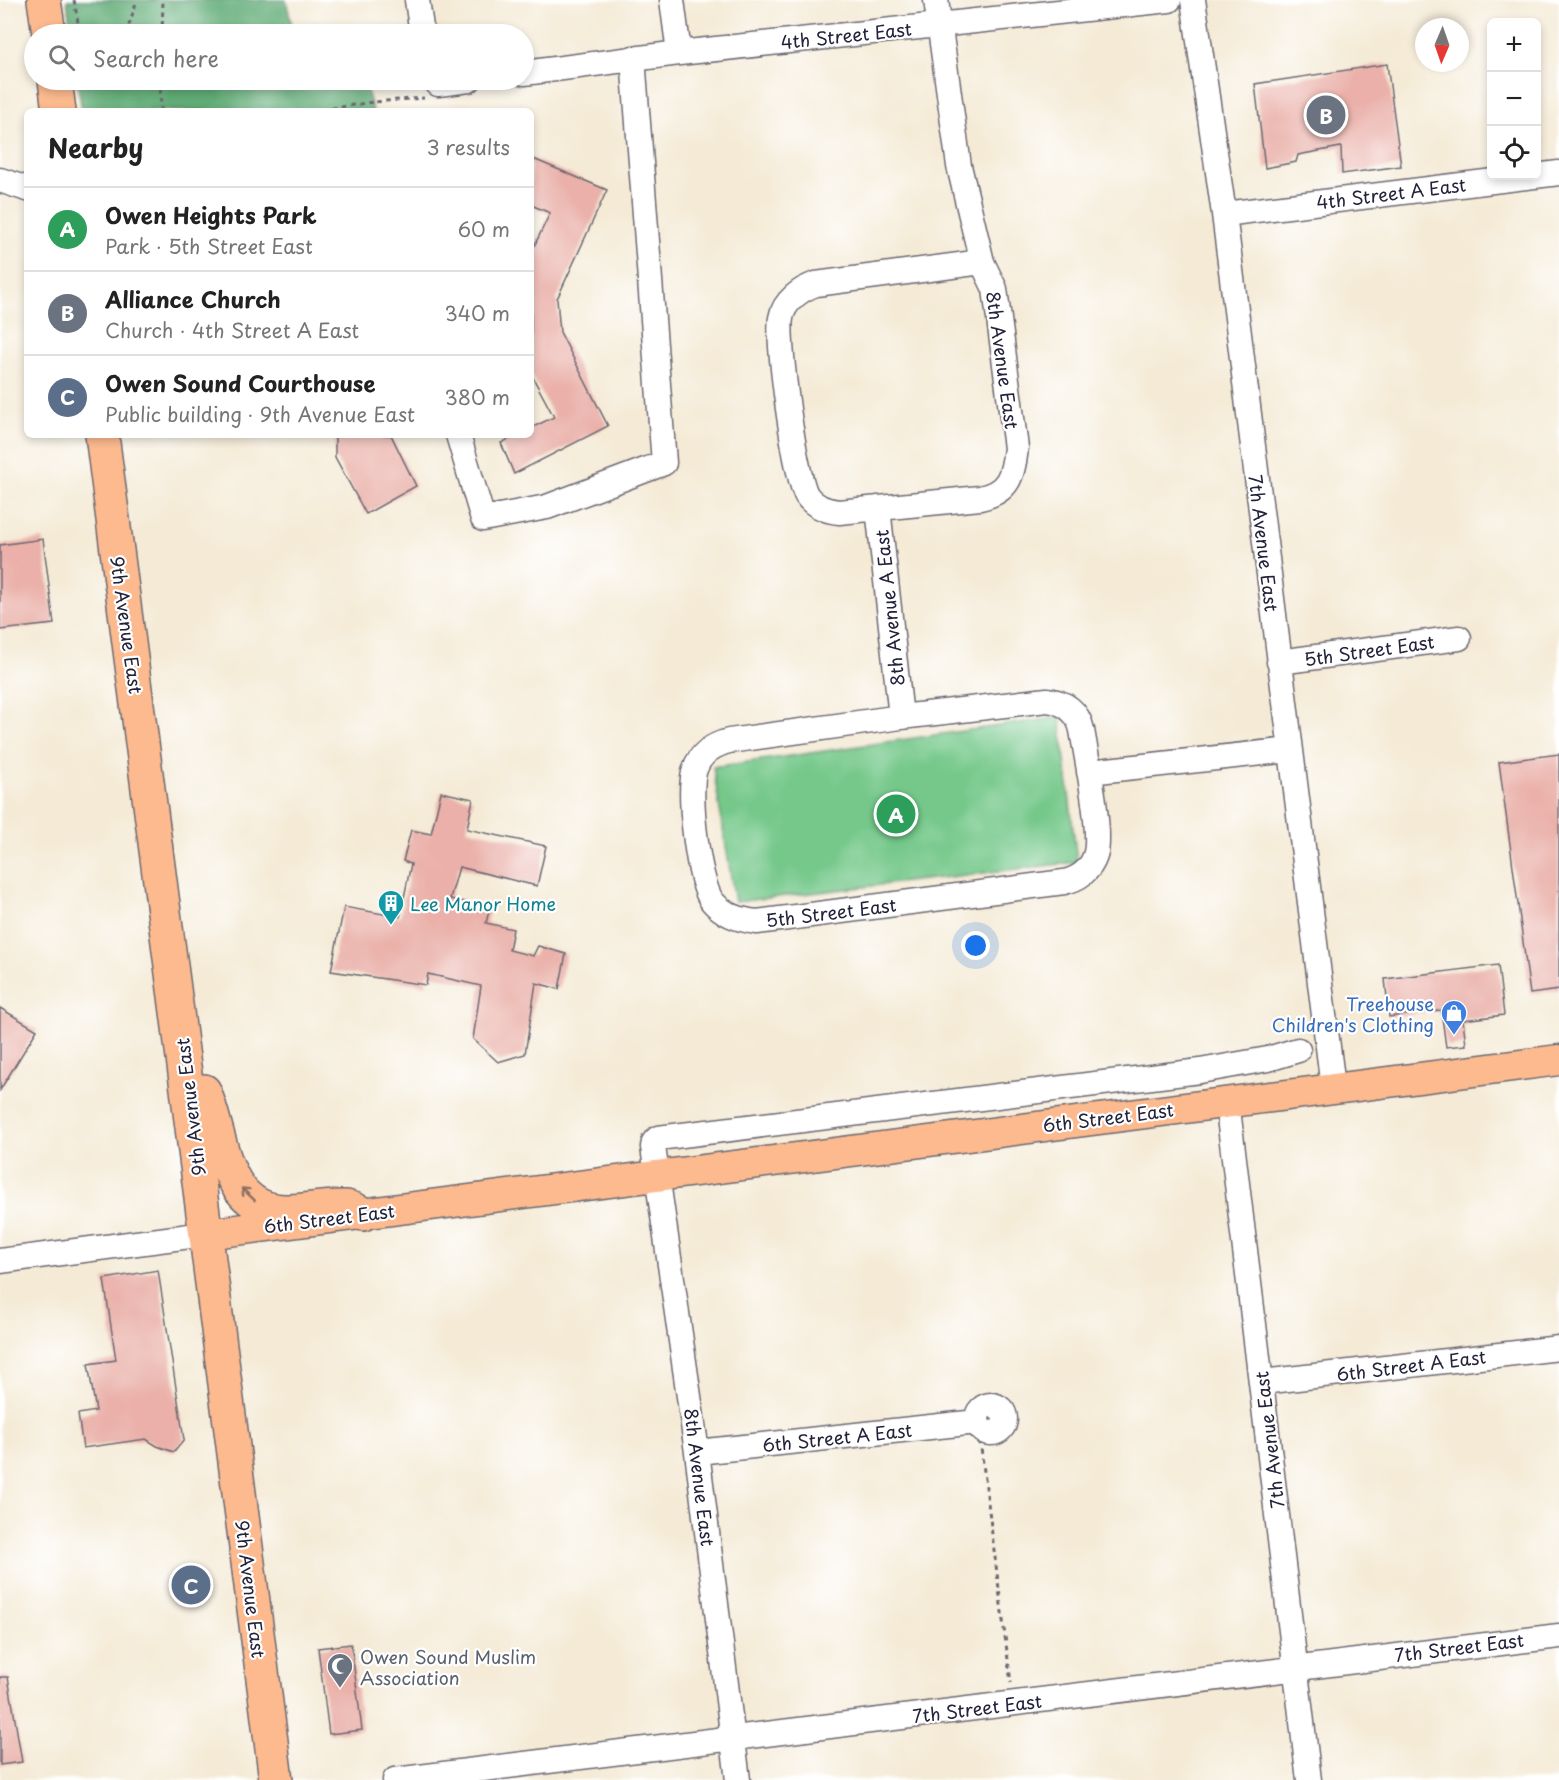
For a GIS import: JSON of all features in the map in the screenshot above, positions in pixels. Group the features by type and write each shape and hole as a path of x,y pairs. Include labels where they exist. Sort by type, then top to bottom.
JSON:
{"highway":[{"path":"44,0 48,24"},
{"path":"56,90 59,108"},
{"name":"9th Avenue East","path":"102,438 276,1780"},
{"path":"182,1040 210,1106 217,1138 229,1173 245,1194 260,1205 282,1211 347,1207 363,1214"}],"main road":[{"name":"6th Street East","path":"205,1234 1333,1087 1559,1060"}],"street":[{"path":"417,0 421,24"},
{"path":"672,0 679,53"},
{"name":"8th Avenue East","path":"878,508 987,496 1000,489 1013,472 1016,448 995,289 982,262 960,165 936,0"},
{"name":"4th Street East","path":"534,71 1169,0"},
{"name":"7th Avenue East","path":"1193,0 1224,214 1333,1087"},
{"path":"459,438 483,519 547,507 664,463 633,58"},
{"name":"4th Street A East","path":"1224,214 1559,173"},
{"path":"0,180 24,188"},
{"name":"8th Avenue A East","path":"901,717 878,508 832,512 818,506 806,495 798,472 780,343 781,317 797,294 816,284 982,262"},
{"name":"5th Street East","path":"1279,662 1459,638"},
{"name":"5th Street East","path":"1047,700 1061,703 1071,709 1081,724 1097,839 1097,852 1088,870 1071,881 757,922 736,918 718,907 706,890 693,817 693,776 703,755 710,749 729,741 901,717 1047,700"},
{"path":"1089,772 1290,750"},
{"name":"6th Street East","path":"658,1175 653,1147 658,1138 1235,1066 1298,1050"},
{"path":"1124,1081 1129,1114"},
{"name":"7th Avenue East","path":"1227,1101 1309,1780"},
{"path":"937,1104 941,1138"},
{"name":"8th Avenue East","path":"658,1175 697,1452 738,1780"},
{"name":"6th Street East","path":"0,1261 205,1234"},
{"name":"6th Street A East","path":"1262,1382 1559,1348"},
{"name":"6th Street A East","path":"697,1452 977,1431"},
{"name":"7th Street East","path":"395,1780 733,1740 1295,1667 1559,1636"}],"path":[{"path":"74,0 78,24"},
{"path":"129,24 137,0"},
{"path":"162,24 163,0"},
{"path":"160,90 161,108"},
{"path":"334,108 373,102 423,100 430,90"},
{"path":"977,1431 1011,1683"}],"green space":[{"path":"67,0 286,0 292,24 70,24"},
{"path":"79,90 367,90 372,108 82,108"},
{"path":"1060,717 1077,862 735,902 713,767"}],"building":[{"path":"1387,64 1401,166 1342,174 1341,147 1298,155 1296,162 1265,168 1255,84"},
{"path":"534,159 607,190 557,299 560,332 608,426 514,474 501,443 511,438 534,438 534,427 554,417 534,380 534,247 550,213 534,206"},
{"path":"335,438 392,438 416,486 366,514 335,457"},
{"path":"43,539 54,624 0,630 0,545"},
{"path":"1559,754 1559,990 1530,994 1499,762"},
{"name":"Lee Manor Home","path":"441,792 473,799 467,829 546,846 537,886 459,867 450,899 490,907 486,923 513,929 509,950 533,956 538,946 566,954 559,989 536,983 525,1054 498,1062 473,1039 481,986 428,974 426,985 331,971 344,907 400,917 411,864 403,861 411,830 431,834"},
{"path":"1498,965 1504,1015 1463,1020 1466,1045 1446,1047 1441,1010 1389,1017 1385,979"},
{"path":"0,1008 37,1030 0,1090"},
{"path":"158,1270 184,1440 174,1452 146,1439 83,1448 78,1414 96,1411 88,1364 116,1360 104,1279"},
{"name":"Owen Sound Muslim Association","path":"351,1644 362,1730 329,1734 318,1648"},
{"path":"0,1677 8,1677 22,1762 0,1765"}],"place":[{"name":"Alliance Church","path":"1326,115"},
{"name":"Owen Heights Park","path":"896,814"},
{"name":"Lee Manor Home","path":"391,926"},
{"name":"Treehouse Children's Clothing","path":"1454,1036"},
{"name":"Owen Sound Courthouse","path":"191,1585"},
{"name":"Owen Sound Muslim Association","path":"340,1689"}]}
